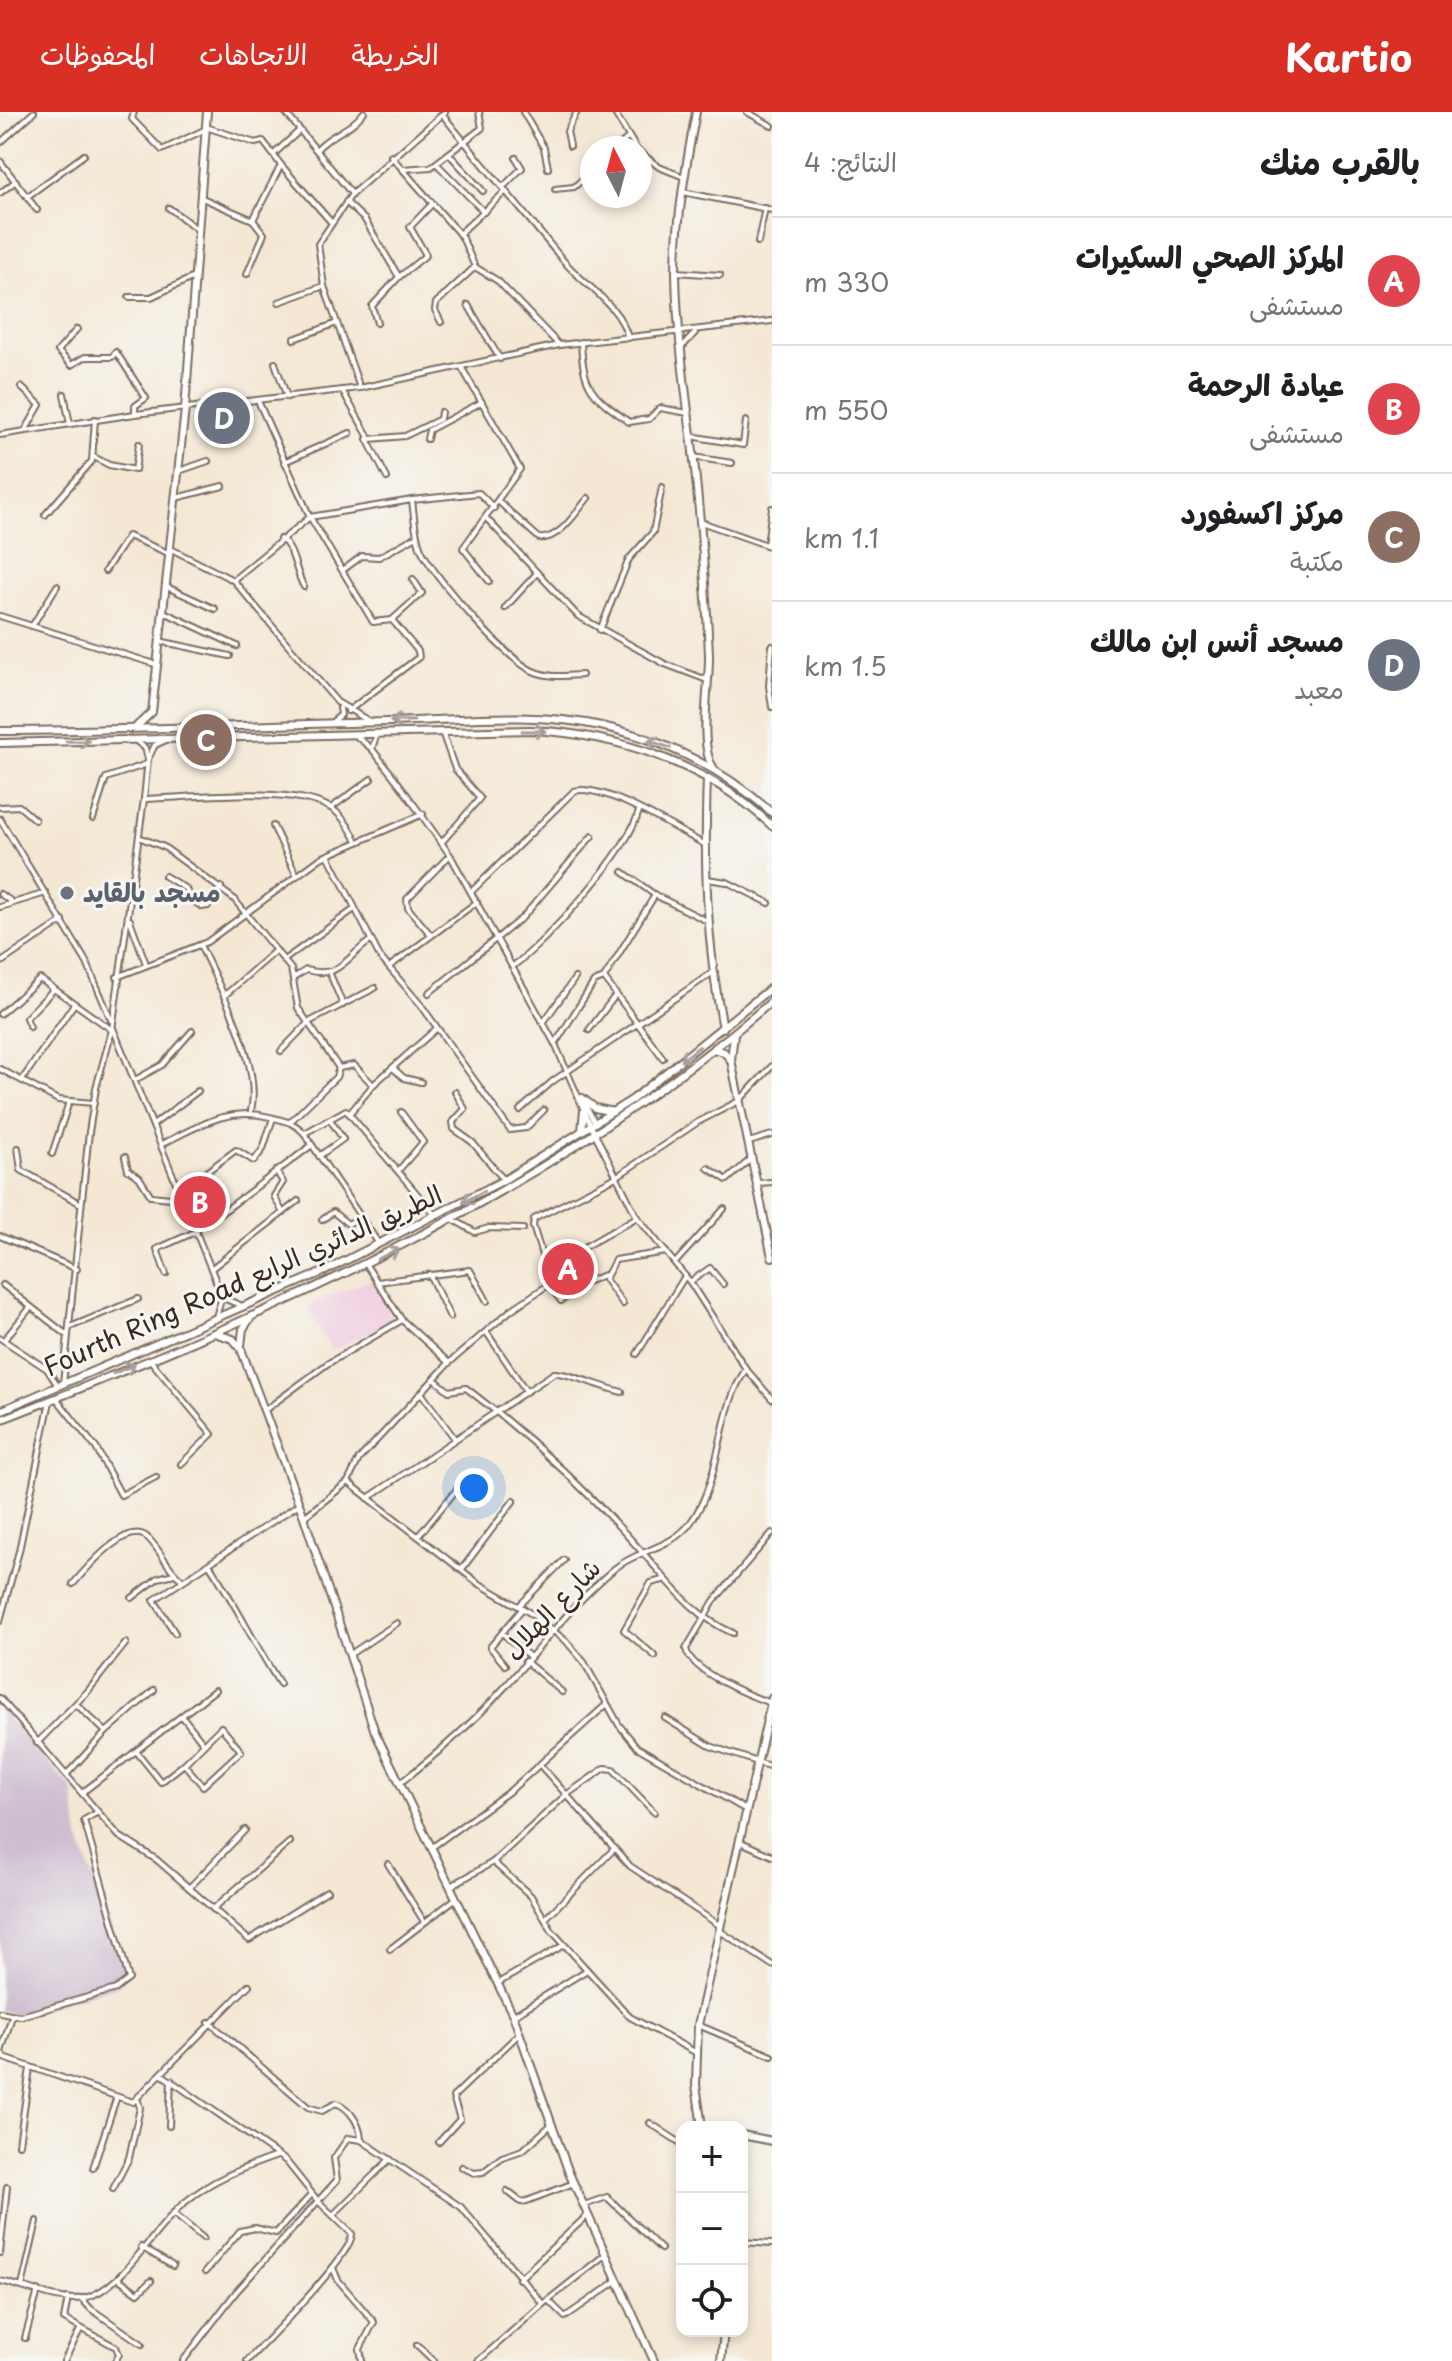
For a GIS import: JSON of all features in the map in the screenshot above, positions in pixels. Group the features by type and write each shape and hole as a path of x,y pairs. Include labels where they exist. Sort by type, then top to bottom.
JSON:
{"main road":[{"path":"170,727 157,721 152,712 185,409 207,112"},
{"path":"696,112 684,177 676,272 678,333 701,522 710,681 706,740 708,759 716,770"},
{"path":"134,728 152,712"},
{"path":"488,719 488,731"},
{"path":"0,731 488,719 575,721 628,733 681,751 716,770 772,813"},
{"path":"0,743 551,731 598,738 650,752 707,778 772,826"},
{"path":"681,751 700,753 706,740"},
{"path":"707,778 704,844 707,921 712,973 723,1028"},
{"name":"Fourth Ring Road الطريق الدائري الرابع","path":"0,1411 250,1304 437,1217 504,1180 613,1112 772,987"},
{"name":"Fourth Ring Road الطريق الدائري الرابع","path":"0,1420 366,1265 454,1220 599,1136 734,1034 772,1001"},
{"path":"734,1034 731,1060 772,1257"},
{"path":"713,1049 724,1052 731,1060"},
{"path":"582,1098 595,1108 613,1112"},
{"path":"582,1131 584,1110"},
{"path":"258,1311 243,1329 241,1349 304,1517 375,1732 521,2032 574,2183 608,2253 652,2360"},
{"path":"204,1334 228,1336 241,1349"},
{"path":"701,2121 695,2052 698,2025 771,1706"},
{"path":"748,2136 772,2141"},
{"path":"721,2361 723,2337"}],"street":[{"path":"0,143 34,112"},
{"path":"134,112 132,119 162,150 206,128 255,143 263,141 331,222"},
{"path":"285,112 352,194"},
{"path":"292,120 299,112"},
{"path":"316,150 328,137 342,134 364,112"},
{"path":"402,169 428,168 437,164 483,126 479,112"},
{"path":"523,112 544,148 548,168"},
{"path":"570,146 567,131 577,112"},
{"path":"747,112 772,126"},
{"path":"360,388 324,286 318,244 352,194 391,156 444,113 464,142 575,273 620,314 628,339"},
{"path":"617,113 628,136"},
{"path":"274,154 300,130"},
{"path":"449,154 483,191"},
{"path":"28,196 84,155"},
{"path":"391,156 459,234 475,267 498,281 559,345"},
{"path":"459,234 484,212 522,168 516,158"},
{"path":"0,161 37,210"},
{"path":"652,161 684,177"},
{"path":"437,164 484,212"},
{"path":"253,220 281,165"},
{"path":"0,193 16,181"},
{"path":"555,189 574,187 580,182"},
{"path":"683,192 772,210"},
{"path":"201,198 253,220 264,236 247,274"},
{"path":"346,202 365,220 399,277"},
{"path":"377,323 371,307 399,277 426,255 410,227 432,205"},
{"path":"169,208 199,231"},
{"path":"758,242 765,208"},
{"path":"441,322 435,310 436,303 475,267"},
{"path":"676,272 720,275"},
{"path":"129,297 151,297 196,276"},
{"path":"279,302 324,286"},
{"path":"468,305 500,359"},
{"path":"0,435 95,419 360,388 559,345 695,333 772,321"},
{"path":"294,339 337,323"},
{"path":"77,329 59,346 58,351 71,365 85,357 112,357 116,352 146,398 135,406 135,414"},
{"path":"680,349 695,333"},
{"path":"581,342 582,374 588,387 629,422 649,419 660,408 688,413"},
{"path":"275,363 287,397"},
{"path":"462,368 520,469 463,550 489,581"},
{"path":"21,387 40,405 25,431"},
{"path":"342,390 387,478"},
{"path":"64,394 70,424"},
{"path":"258,401 310,517 373,622 392,620 422,593 413,579"},
{"path":"427,439 429,430 482,402"},
{"path":"211,406 226,442"},
{"path":"366,437 411,434 440,419 441,412"},
{"path":"45,515 94,457 95,419"},
{"path":"691,436 743,445 746,421"},
{"path":"284,462 350,433"},
{"path":"94,457 109,465 135,470 139,444"},
{"path":"693,457 732,463"},
{"path":"177,472 208,461"},
{"path":"174,498 223,486"},
{"path":"600,630 629,559 653,532 662,487"},
{"path":"233,580 310,517 477,493 494,508"},
{"path":"499,502 539,538 546,539 588,498"},
{"path":"412,500 417,536 430,567 444,585 530,669 560,677 582,675"},
{"path":"701,522 770,546 772,508"},
{"path":"487,519 578,616 665,664 710,681"},
{"path":"105,571 128,536 168,550 233,580 337,702 348,711 375,722"},
{"path":"343,570 362,556 379,557 417,536"},
{"path":"280,539 292,551 294,570 304,587"},
{"path":"505,608 536,574"},
{"path":"32,626 57,586"},
{"path":"164,586 215,609"},
{"path":"162,610 237,646"},
{"path":"0,616 155,664"},
{"path":"348,711 419,657 418,651 392,620"},
{"path":"159,641 230,656"},
{"path":"772,646 772,707"},
{"path":"331,723 341,715 337,702"},
{"path":"442,732 455,769 480,798 442,842"},
{"path":"372,749 377,733"},
{"path":"355,735 372,749 423,814 450,855 555,1044 593,1124"},
{"path":"61,1387 94,1103 112,1028 117,977 140,837 147,762 145,748 134,739"},
{"path":"93,819 106,778 147,762 155,745 169,739"},
{"path":"331,808 371,779"},
{"path":"471,892 574,791 591,789 704,844"},
{"path":"144,799 284,795 331,808 342,817 357,840"},
{"path":"0,807 19,806 35,820"},
{"path":"512,966 555,927 624,843 639,811"},
{"path":"117,977 200,945 247,915 296,874 328,855 423,814"},
{"path":"0,819 92,973 222,1296 221,1309 211,1321"},
{"path":"273,826 296,874"},
{"path":"429,993 490,940 497,939 523,917 592,836"},
{"path":"140,837 164,847 221,887 247,915 295,977 295,1002 339,1068"},
{"path":"328,855 370,941 510,1130 516,1132 526,1128 544,1110"},
{"path":"431,935 408,908 407,899 450,855"},
{"path":"623,872 655,895 707,921"},
{"path":"165,876 186,889 190,899 202,907 208,906 221,887"},
{"path":"705,879 727,882 769,903"},
{"path":"0,907 46,893"},
{"path":"0,894 13,902"},
{"path":"555,1044 594,982 604,978 655,895"},
{"path":"388,967 477,902"},
{"path":"284,960 353,910"},
{"path":"129,917 147,964"},
{"path":"0,963 63,921"},
{"path":"295,977 306,970 329,974 370,941"},
{"path":"200,945 223,997 251,1076 251,1111"},
{"path":"223,997 276,950"},
{"path":"520,1110 712,973"},
{"path":"329,974 343,1005"},
{"path":"543,1023 575,978"},
{"path":"604,978 663,1058"},
{"path":"0,1014 35,980 43,980 112,1028"},
{"path":"281,1051 309,1022 375,988"},
{"path":"30,1027 26,1020 28,1015 54,989"},
{"path":"589,1030 615,996"},
{"path":"22,1080 74,1004"},
{"path":"350,1113 373,1085 436,1029"},
{"path":"135,1080 162,1065 192,1031"},
{"path":"339,1068 354,1065 373,1085"},
{"path":"666,1252 618,1259 604,1275 589,1281 561,1301 548,1284 533,1226 534,1219 616,1177 698,1122 739,1101 772,1066"},
{"path":"291,1121 336,1077 339,1068"},
{"path":"393,1068 404,1078 421,1082"},
{"path":"0,1069 69,1102 94,1103"},
{"path":"153,1125 198,1091"},
{"path":"576,1091 637,1217 690,1282 746,1369 772,1399"},
{"path":"455,1092 465,1109 453,1122 454,1129 472,1142 504,1180"},
{"path":"52,1154 69,1102"},
{"path":"304,1133 331,1121 343,1109 350,1113 437,1217"},
{"path":"162,1144 220,1115 251,1111 291,1121 304,1133 380,1246"},
{"path":"398,1171 423,1142 401,1112"},
{"path":"125,1157 128,1170 139,1177 151,1196 171,1198 236,1150 254,1161 263,1149 273,1118"},
{"path":"319,1156 343,1139 331,1121"},
{"path":"749,1142 772,1135"},
{"path":"166,1274 157,1249 196,1229 312,1145"},
{"path":"18,1148 21,1170 81,1204"},
{"path":"708,1168 727,1180 752,1158"},
{"path":"276,1171 283,1182 274,1196 283,1213"},
{"path":"759,1183 772,1182"},
{"path":"212,1268 298,1201"},
{"path":"675,1263 724,1209"},
{"path":"322,1220 333,1212 348,1224 361,1217"},
{"path":"546,1269 637,1217"},
{"path":"454,1220 475,1232 489,1228 523,1229"},
{"path":"0,1236 77,1269"},
{"path":"366,1265 402,1320 449,1363"},
{"path":"690,1282 710,1268 723,1284"},
{"path":"377,1282 472,1271 487,1301"},
{"path":"429,1274 450,1317"},
{"path":"604,1275 623,1304"},
{"path":"637,1354 685,1276"},
{"path":"304,1517 348,1482 359,1459 449,1363 548,1284"},
{"path":"3,1285 68,1335"},
{"path":"222,1296 234,1305 250,1304"},
{"path":"69,1328 138,1299"},
{"path":"30,1308 2,1339 47,1369 61,1387"},
{"path":"263,1411 327,1364 402,1320"},
{"path":"487,1333 527,1392"},
{"path":"149,1358 212,1434 181,1464"},
{"name":"شارع الهلال","path":"400,1783 447,1746 504,1689 551,1628 616,1568 684,1532 700,1508 746,1369"},
{"path":"368,1498 562,1371 597,1387 622,1392"},
{"path":"434,1379 449,1391 467,1388 497,1412 643,1552 663,1580 706,1616 733,1633"},
{"path":"422,1394 455,1439"},
{"path":"53,1400 96,1448 121,1495 156,1477"},
{"path":"0,1621 53,1400"},
{"path":"419,1535 467,1477"},
{"path":"348,1482 489,1591 521,1607 551,1628 584,1662 607,1704 637,1747 747,1811"},
{"path":"462,1569 514,1500"},
{"path":"175,1633 153,1602 181,1579 299,1504"},
{"path":"73,1584 122,1537 136,1533 149,1538 174,1574 181,1579"},
{"path":"771,1706 719,1680 690,1659 686,1649 714,1601 772,1533"},
{"path":"505,1665 490,1649 521,1607 564,1560"},
{"path":"209,1564 241,1612 244,1628 280,1684"},
{"path":"132,1598 158,1578 174,1574"},
{"path":"655,1656 624,1630 651,1583 663,1580"},
{"path":"349,1655 397,1623"},
{"path":"502,1633 529,1656"},
{"path":"37,1743 76,1704 126,1643"},
{"path":"525,1661 562,1692"},
{"path":"66,1775 106,1732 154,1690"},
{"path":"83,1792 215,1690"},
{"path":"0,1698 119,1836 157,1860 249,1940 327,1891"},
{"path":"76,1704 106,1732"},
{"path":"431,1848 485,1811 607,1704"},
{"path":"182,1716 204,1744"},
{"path":"665,1718 710,1746 772,1767"},
{"path":"136,1751 161,1782 184,1764 218,1729 224,1728 240,1747 241,1754 203,1786 184,1764"},
{"path":"540,1765 613,1850 646,1878 772,1965"},
{"path":"449,1888 493,1862 566,1795 600,1769 609,1768 654,1812"},
{"path":"0,2012 12,2016 116,1989 129,1979 84,1820 98,1812"},
{"path":"189,1888 245,1830"},
{"path":"739,1841 772,1856"},
{"path":"213,1909 290,1842"},
{"path":"545,1919 613,1850"},
{"path":"493,1862 531,1896 564,1945 630,2017 695,2052"},
{"path":"388,1864 423,1920"},
{"path":"390,1949 423,1920 455,1899"},
{"path":"498,1983 564,1945"},
{"path":"513,2015 587,1970"},
{"path":"138,2101 209,2022 249,1985"},
{"path":"12,2016 2,2055 116,2099 138,2101"},
{"path":"209,2022 308,2107 322,2111 336,2103 346,2108 359,2127 361,2140"},
{"path":"698,2025 772,2056"},
{"path":"439,2142 460,2119 453,2097 521,2032"},
{"path":"19,2144 30,2068"},
{"path":"161,2074 292,2168 353,2237 333,2268 247,2361"},
{"path":"169,2126 171,2080"},
{"path":"93,2168 116,2099"},
{"path":"113,2189 132,2150 140,2108 138,2101"},
{"path":"462,2167 474,2173 483,2172 502,2157 523,2150 553,2123"},
{"path":"650,2123 676,2140"},
{"path":"183,2361 236,2292 337,2180 334,2158 348,2138 361,2140 461,2207 543,2304"},
{"path":"0,2281 68,2298 81,2298 106,2290 119,2279 141,2247 173,2213 209,2184 277,2156"},
{"path":"333,2215 390,2159"},
{"path":"507,2191 521,2202 574,2183"},
{"path":"0,2253 7,2187"},
{"path":"205,2272 233,2235 248,2228 276,2233 312,2194"},
{"path":"584,2205 607,2197 661,2249"},
{"path":"173,2213 203,2238"},
{"path":"519,2279 588,2214"},
{"path":"22,2286 37,2221"},
{"path":"748,2242 772,2244"},
{"path":"141,2247 173,2266"},
{"path":"478,2361 608,2253"},
{"path":"333,2268 338,2280 374,2322 360,2349 362,2361"},
{"path":"119,2279 138,2293 151,2281"},
{"path":"548,2300 565,2317 619,2280"},
{"path":"25,2338 38,2291"},
{"path":"68,2298 64,2319 116,2347 119,2354 115,2361"},
{"path":"81,2298 91,2309 142,2344"},
{"path":"64,2361 80,2330"},
{"path":"417,2345 434,2361"}],"shaded area":[{"path":"371,1279 394,1320 331,1351 308,1306"},
{"path":"0,1709 73,1790 79,1838 126,1972 118,1986 17,2016 0,2010"}],"place":[{"name":"مسجد أنس ابن مالك","path":"224,418"},
{"name":"مركز اكسفورد","path":"206,740"},
{"name":"مسجد بالقايد","path":"67,893"},
{"name":"عيادة الرحمة","path":"200,1202"},
{"name":"المركز الصحي السكيرات","path":"568,1269"}]}
